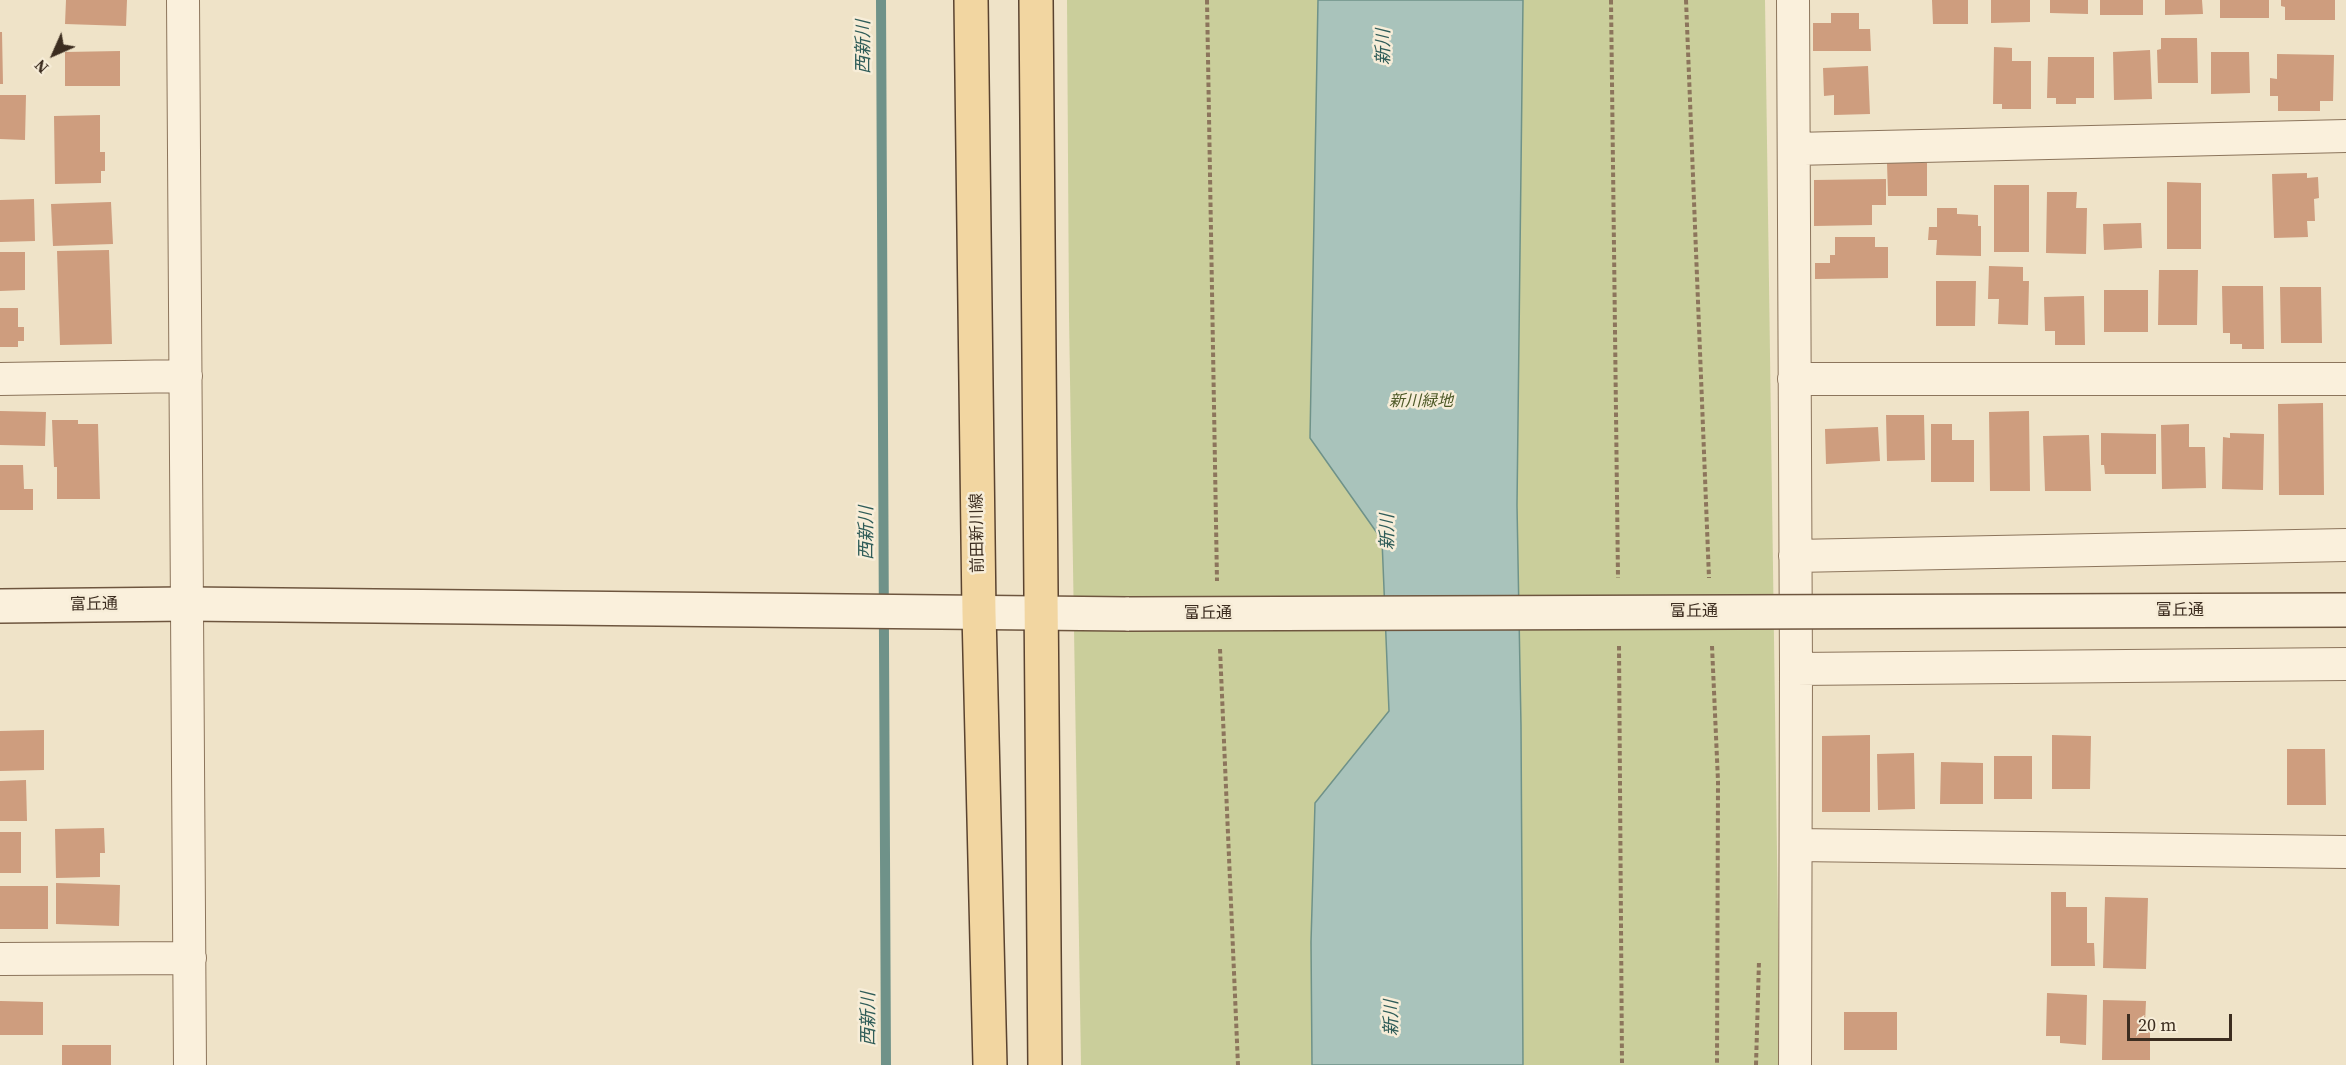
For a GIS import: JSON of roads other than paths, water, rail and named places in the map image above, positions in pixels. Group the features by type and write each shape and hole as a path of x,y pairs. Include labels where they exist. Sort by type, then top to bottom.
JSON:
{"main road":[{"name":"前田新川線","path":"971,0 979,613 990,1065"},
{"path":"1036,0 1045,1065"}],"street":[{"path":"183,0 190,1065"},
{"path":"1793,0 1795,1065"},
{"path":"1794,149 2346,136"},
{"path":"0,379 186,376"},
{"path":"1794,379 2346,379"},
{"path":"1795,556 2346,545"},
{"name":"富丘通","path":"0,606 187,604 1041,614 2346,610"},
{"path":"1796,669 2346,664"},
{"path":"1796,845 2346,852"},
{"path":"0,959 189,958"}],"water":[{"name":"新川","path":"1318,0 1523,0 1517,505 1523,1065 1312,1065 1311,942 1315,803 1389,711 1382,540 1310,438"}],"waterway":[{"name":"西新川","path":"881,0 886,1065"}],"park label":[{"name":"新川緑地","path":"1421,402"}]}
